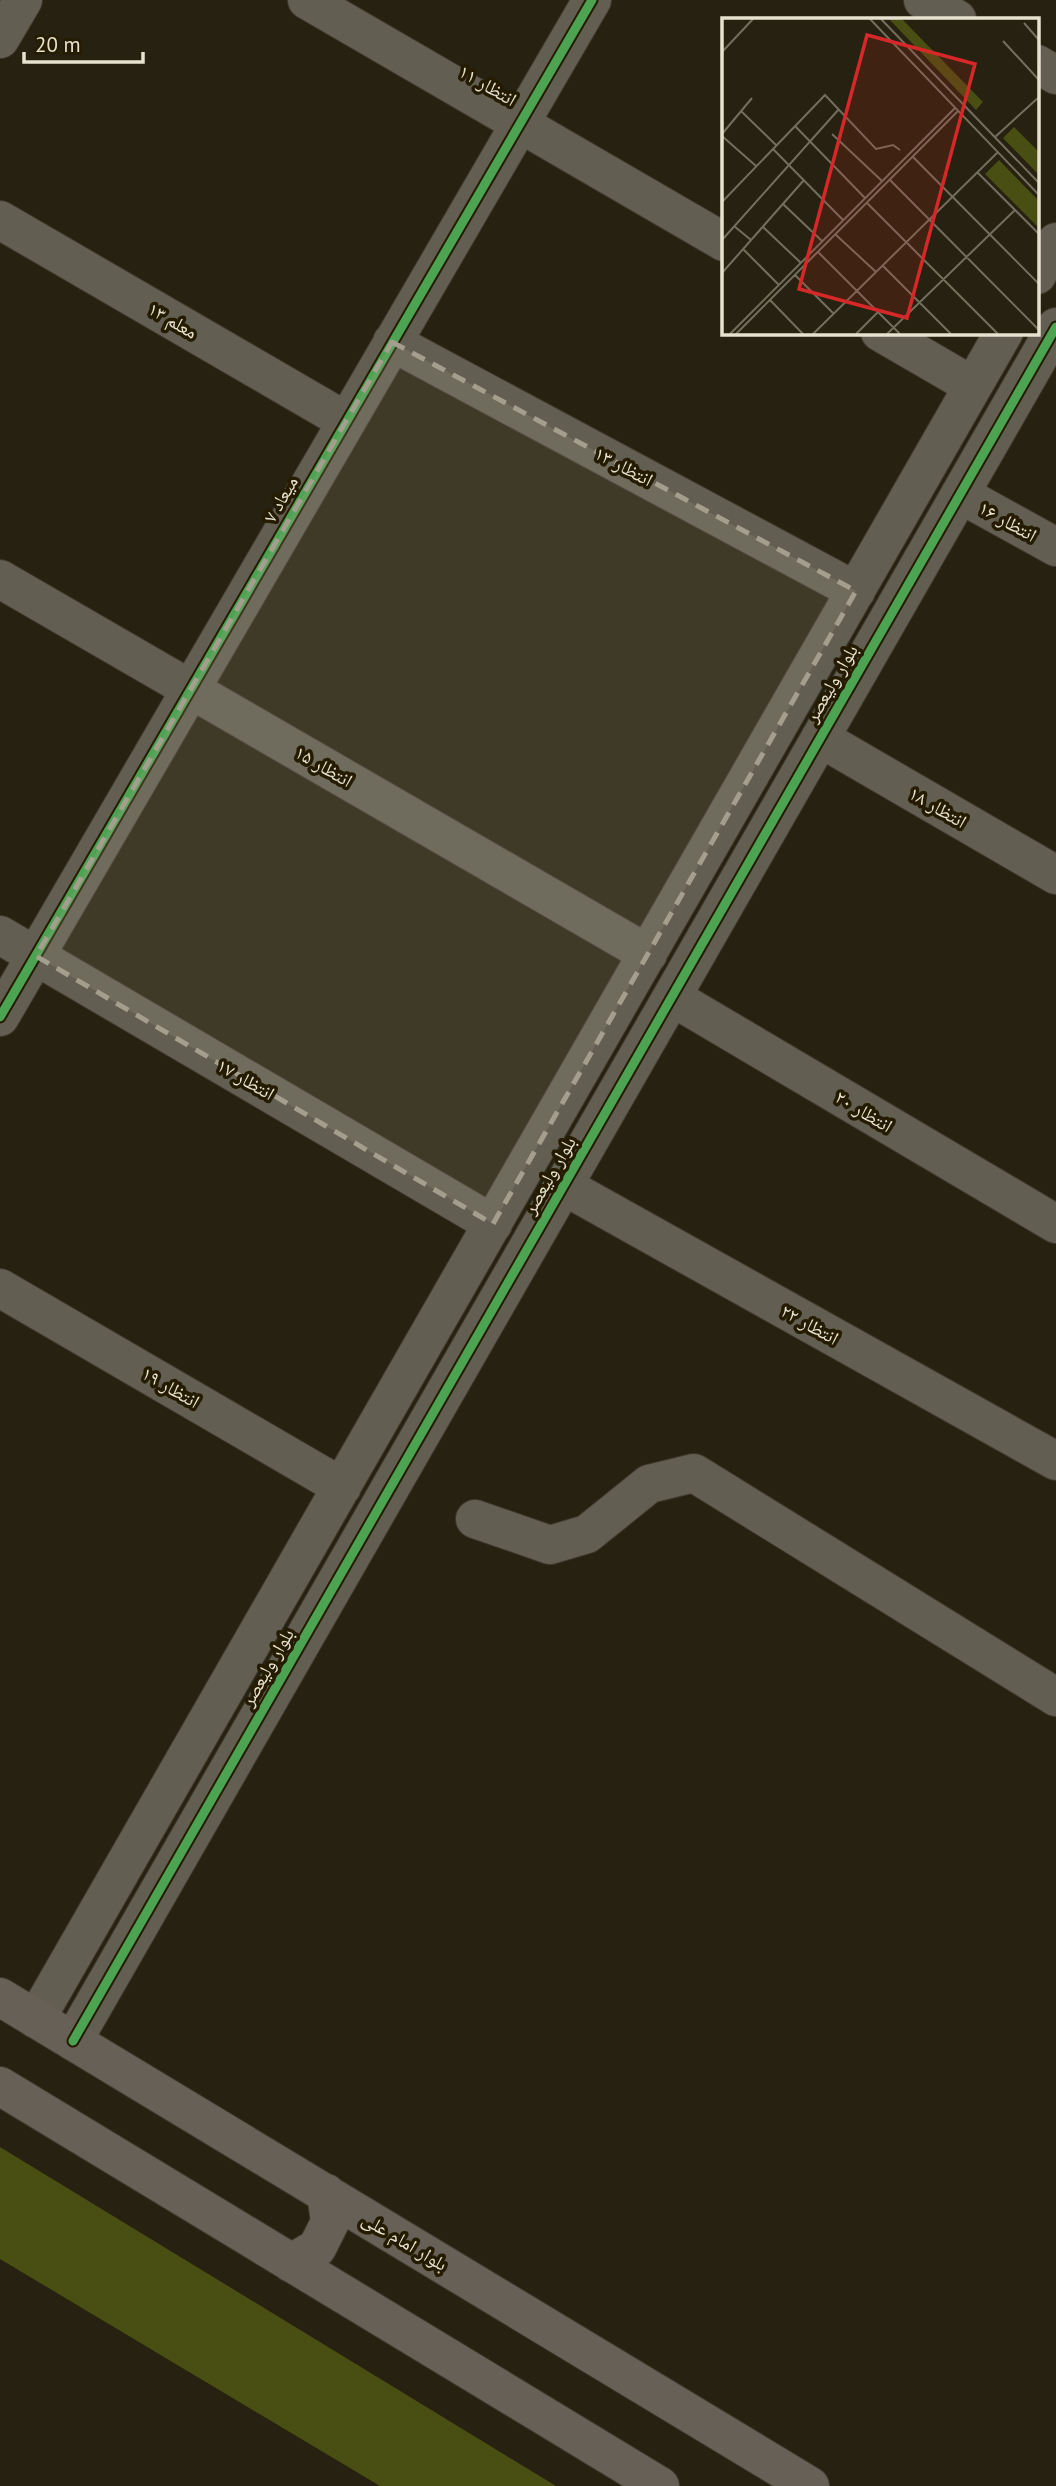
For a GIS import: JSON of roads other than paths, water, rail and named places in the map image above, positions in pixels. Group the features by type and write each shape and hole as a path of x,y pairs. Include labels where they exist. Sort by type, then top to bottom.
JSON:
{"main road":[{"name":"بلوار امام علی","path":"0,1997 810,2486"},
{"path":"0,2086 660,2486"},
{"path":"291,2263 317,2248 330,2222 326,2193"}],"street":[{"path":"0,39 23,0"},
{"name":"انتظار ۱۱","path":"307,0 722,241"},
{"name":"میعاد ۷","path":"0,1017 592,0"},
{"path":"923,0 955,18"},
{"path":"1038,65 1056,75"},
{"name":"معلم ۱۳","path":"0,220 346,421"},
{"path":"1038,273 1056,242"},
{"name":"بلوار ولیعصر","path":"73,2041 1056,327"},
{"path":"883,334 973,386"},
{"name":"بلوار ولیعصر","path":"36,2019 1003,334"},
{"name":"انتظار ۱۳","path":"392,342 856,591"},
{"name":"انتظار ۱۶","path":"960,494 1056,547"},
{"name":"انتظار ۱۵","path":"0,579 648,954"},
{"name":"انتظار ۱۸","path":"820,738 1056,875"},
{"name":"انتظار ۱۷","path":"0,935 493,1224"},
{"name":"انتظار ۲۰","path":"672,997 1056,1224"},
{"path":"546,1132 582,1153"},
{"name":"انتظار ۲۲","path":"564,1186 1056,1461"},
{"name":"انتظار ۱۹","path":"0,1288 342,1487"},
{"path":"475,1520 550,1545 587,1534 649,1484 694,1473 1056,1697"},
{"path":"80,1943 116,1966"}]}
